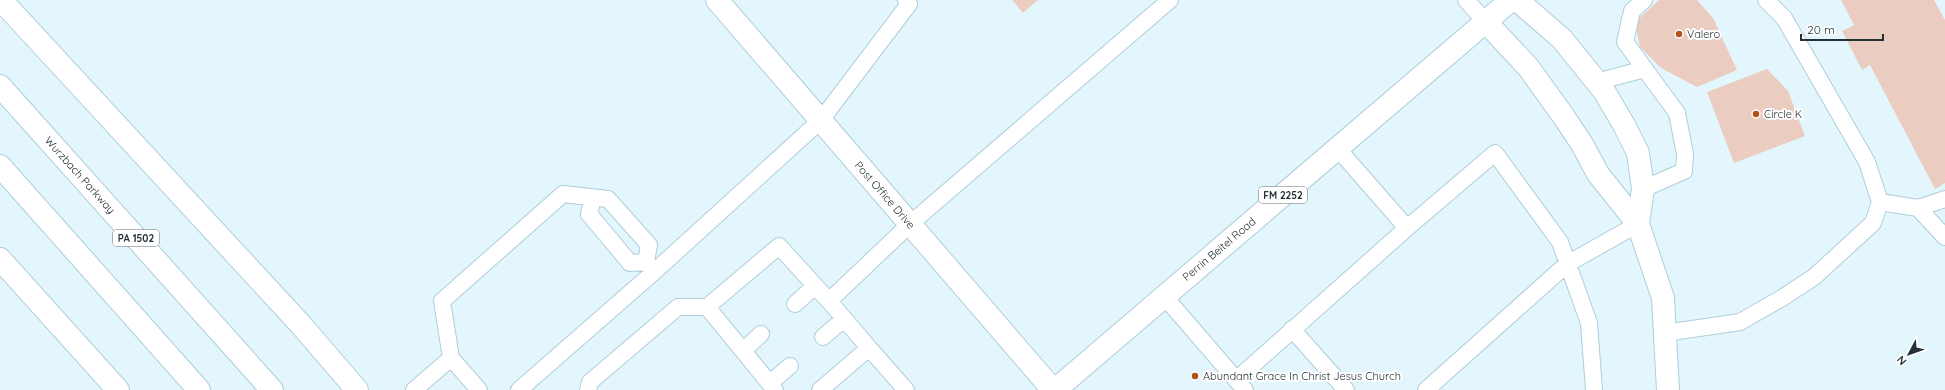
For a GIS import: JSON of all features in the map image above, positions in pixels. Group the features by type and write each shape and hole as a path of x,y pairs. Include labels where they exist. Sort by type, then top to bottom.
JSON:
{"main road":[{"path":"1,0 302,326 357,390"},
{"name":"Post Office Drive","path":"717,0 1054,390"},
{"name":"Perrin Beitel Road","path":"1054,390 1511,0"},
{"path":"1517,0 1562,39 1596,82 1624,125 1638,153 1643,189 1638,224"},
{"path":"1486,22 1537,80 1575,133 1598,174 1638,224 1663,298 1668,390"},
{"name":"Wurzbach Parkway","path":"0,86 272,390"},
{"path":"0,166 199,390"},
{"path":"0,259 118,390"}],"lane":[{"path":"519,390 650,267 821,120 909,4 906,0"},
{"path":"829,302 910,224 1170,0"},
{"path":"1466,0 1486,22"},
{"path":"1643,189 1684,171 1685,154 1677,113 1625,42 1632,11 1644,0"},
{"path":"1665,333 1740,322 1782,298 1814,277 1873,223 1880,202 1867,162 1784,18 1766,0"},
{"path":"1596,82 1645,69"},
{"path":"1338,149 1407,228"},
{"path":"1164,296 1240,385 1292,330 1407,228 1495,153 1560,242 1589,324 1594,390"},
{"path":"479,390 451,358 442,301 563,194 608,199 649,245 650,267"},
{"path":"593,198 589,214 630,263 650,267"},
{"path":"1880,202 1918,208 1945,199"},
{"path":"1918,208 1945,237"},
{"path":"1426,390 1567,264 1638,224"},
{"path":"588,390 590,382 678,307 707,307 779,246 906,390"},
{"path":"795,304 815,286"},
{"path":"707,307 773,387 790,366"},
{"path":"823,337 844,319"},
{"path":"1292,330 1346,390"},
{"path":"743,351 761,334"},
{"path":"820,390 869,348"},
{"path":"414,390 451,358"}],"building":[{"path":"1012,0 1038,0 1023,13"},
{"name":"Valero","path":"1659,0 1697,0 1713,18 1737,70 1697,87 1661,68 1640,47 1635,22"},
{"path":"1841,0 1934,0 1945,20 1945,183 1935,189 1870,65 1862,70 1842,31 1854,25"},
{"name":"Circle K","path":"1767,69 1788,91 1805,136 1734,163 1707,92"}],"place":[{"name":"Valero","path":"1679,34"},
{"name":"Circle K","path":"1756,114"},
{"name":"Abundant Grace In Christ Jesus Church","path":"1195,376"}]}
